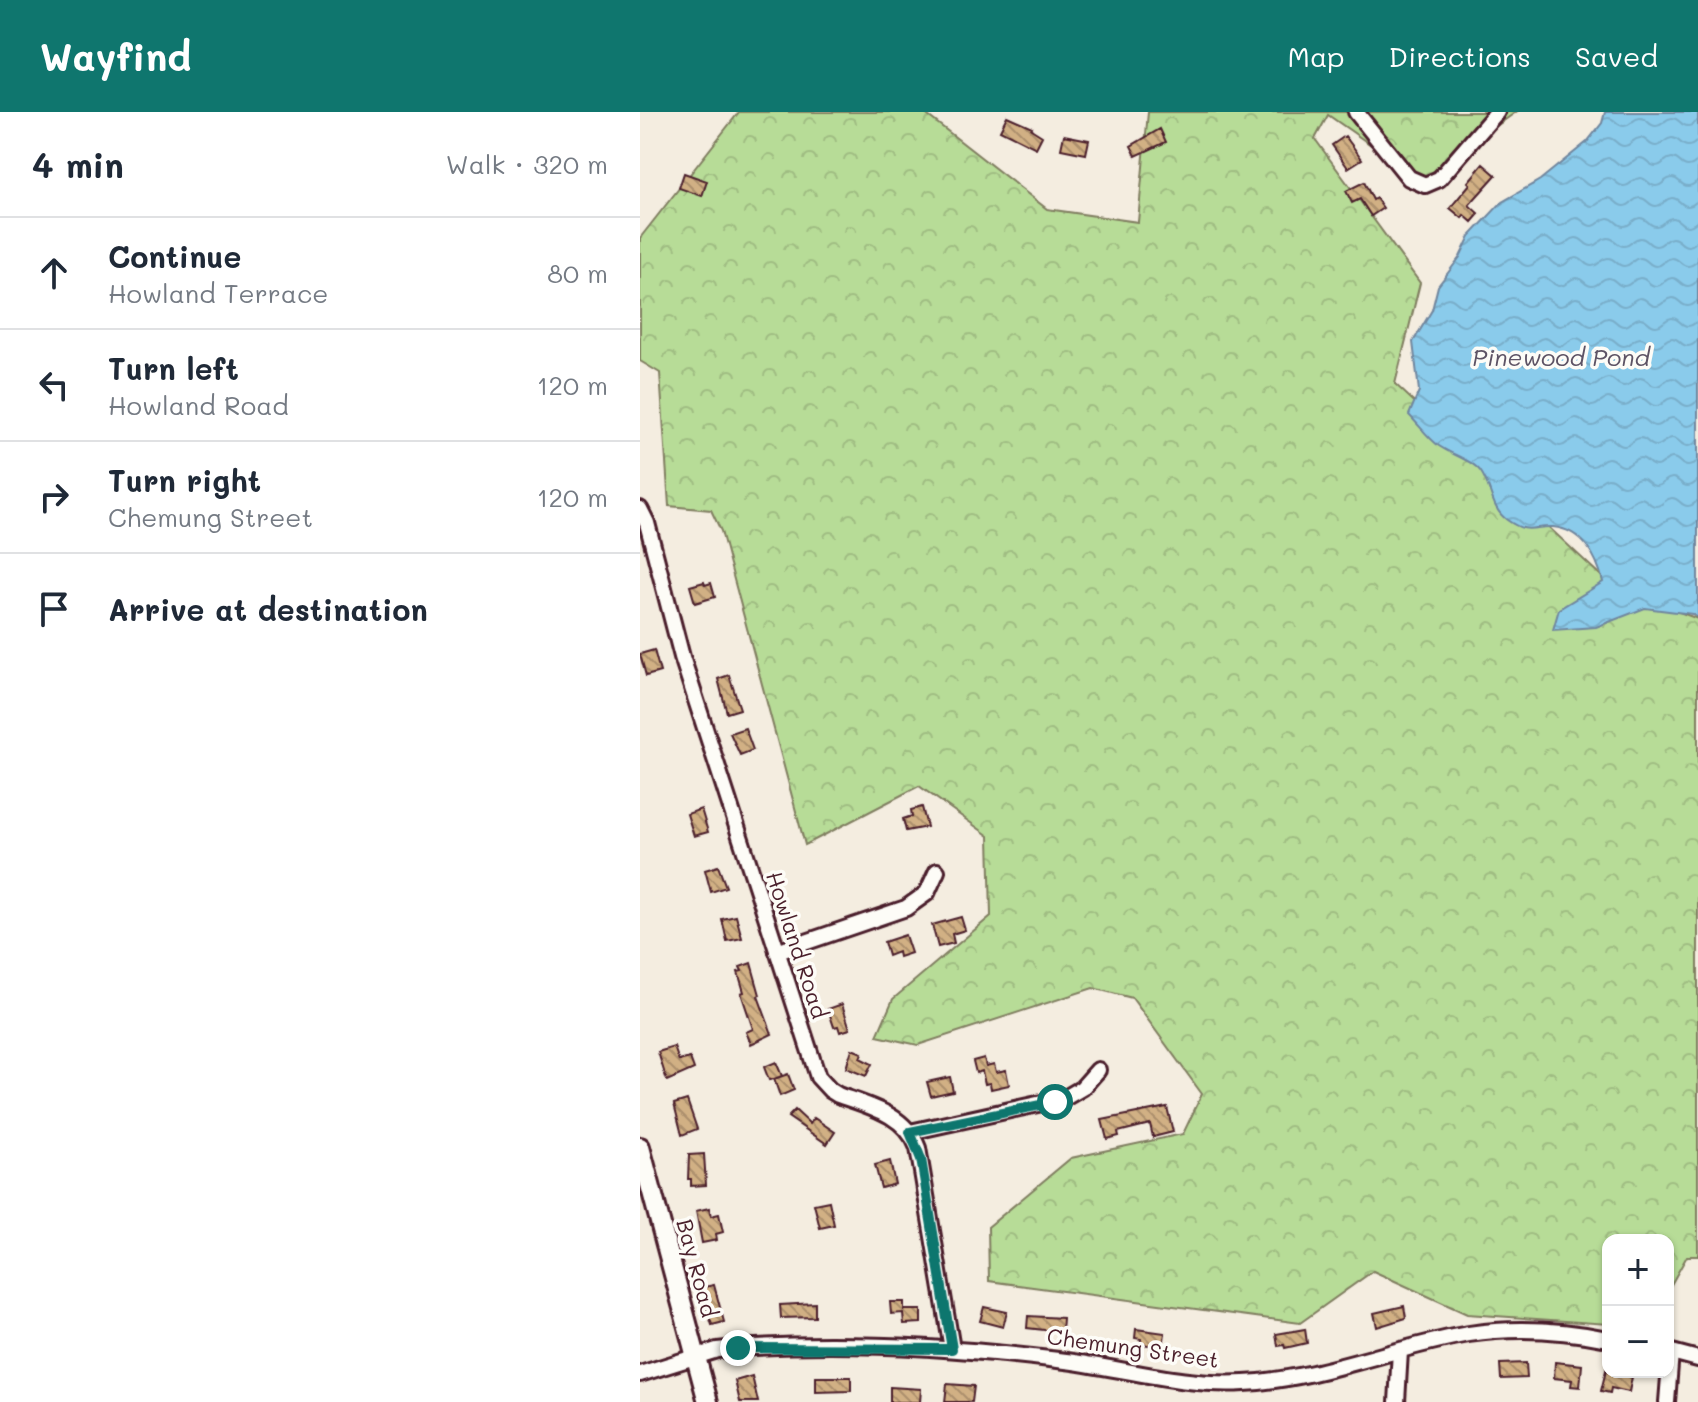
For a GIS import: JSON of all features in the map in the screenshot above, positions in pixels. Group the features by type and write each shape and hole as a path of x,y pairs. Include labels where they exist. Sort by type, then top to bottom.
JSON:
{"main road":[{"name":"Bay Road","path":"640,1147 708,1402"}],"street":[{"path":"1356,112 1409,178 1425,185 1439,179 1497,112"},
{"name":"Howland Road","path":"640,509 647,523 682,657 814,1067 823,1084 838,1095 883,1112 910,1132"},
{"path":"777,952 906,908 927,893 937,871"},
{"path":"952,1349 921,1159 910,1132 1065,1098 1082,1088 1098,1070"},
{"name":"Chemung Street","path":"640,1374 717,1350 747,1347 952,1349 1044,1358 1231,1384 1312,1373 1486,1332 1540,1331 1602,1338"},
{"path":"1397,1402 1400,1351"},
{"path":"1674,1353 1698,1359"},
{"path":"1667,1402 1668,1378"}],"green space":[{"path":"739,112 923,112 1047,209 1138,222 1148,112 1516,112 1421,180 1328,115 1315,139 1420,283 1395,384 1614,588 1698,619 1698,1256 1687,1256 1674,1279 1674,1234 1602,1234 1602,1324 1467,1314 1373,1271 1300,1323 989,1281 988,1227 1071,1158 1183,1134 1202,1094 1132,998 1093,988 918,1045 877,1036 893,999 991,916 989,836 919,786 805,845 721,531 711,510 669,506 660,373 640,361 640,238"}],"water":[{"name":"Pinewood Pond","path":"1605,112 1698,112 1698,618 1692,614 1645,608 1596,627 1553,630 1559,609 1603,582 1597,563 1587,546 1573,533 1553,527 1526,529 1507,520 1498,510 1481,472 1439,446 1409,415 1419,391 1413,342 1432,310 1438,286 1460,257 1470,236 1502,202 1540,180 1587,142 1602,123"}],"building":[{"path":"1007,116 1032,127 1042,136 1036,148 1000,130"},
{"path":"1160,129 1166,142 1136,156 1131,146"},
{"path":"1064,135 1089,140 1086,154 1061,149"},
{"path":"1345,136 1362,159 1348,168 1332,145"},
{"path":"1483,164 1496,175 1469,205 1479,214 1472,222 1450,208"},
{"path":"684,173 707,181 702,196 679,188"},
{"path":"1364,182 1373,200 1376,198 1383,208 1371,216 1360,199 1352,203 1346,191"},
{"path":"704,582 705,585 711,583 715,597 695,603 690,586"},
{"path":"654,650 660,672 646,676 640,654"},
{"path":"729,675 740,709 727,713 718,679"},
{"path":"745,728 753,750 740,755 730,733"},
{"path":"922,807 927,827 906,831 903,819 912,816 911,810"},
{"path":"701,809 708,832 694,836 687,814"},
{"path":"718,866 726,887 711,892 705,870"},
{"path":"736,916 742,938 727,941 722,919"},
{"path":"961,917 965,930 952,934 954,943 938,947 932,925"},
{"path":"905,935 911,953 899,957 898,952 888,956 884,942"},
{"path":"751,963 758,996 772,1034 751,1044 746,1032 753,1029 741,993 744,992 738,972 742,971 740,967"},
{"path":"842,1004 850,1029 840,1032 838,1026 834,1027 828,1009"},
{"path":"674,1047 679,1061 690,1058 694,1069 667,1081 658,1052"},
{"path":"852,1049 862,1053 860,1058 872,1064 866,1076 846,1068"},
{"path":"984,1058 986,1066 994,1064 996,1072 1006,1070 1009,1085 991,1089 990,1083 985,1084 982,1071 976,1073 973,1061"},
{"path":"776,1062 782,1076 769,1080 764,1067"},
{"path":"788,1074 794,1090 780,1096 774,1079"},
{"path":"950,1077 953,1091 931,1096 927,1082"},
{"path":"687,1100 697,1129 682,1135 674,1104"},
{"path":"1167,1107 1173,1132 1153,1137 1150,1124 1118,1132 1119,1136 1107,1139 1102,1120"},
{"path":"795,1110 810,1124 814,1118 835,1132 827,1144 788,1117"},
{"path":"704,1154 706,1185 691,1186 691,1179 688,1179 689,1155"},
{"path":"890,1161 895,1184 881,1188 875,1165"},
{"path":"829,1201 834,1225 820,1228 814,1204"},
{"path":"709,1208 711,1216 719,1214 723,1232 716,1234 717,1240 702,1243 696,1211"},
{"path":"714,1285 724,1322 712,1325 700,1288"},
{"path":"890,1302 904,1302 904,1310 921,1310 921,1323 904,1324 903,1313 891,1314"},
{"path":"815,1303 815,1317 781,1318 780,1305"},
{"path":"1404,1306 1406,1318 1377,1327 1374,1313"},
{"path":"984,1307 1007,1312 1003,1327 980,1321"},
{"path":"1028,1316 1063,1318 1062,1332 1027,1328"},
{"path":"1136,1329 1165,1333 1163,1347 1141,1344 1141,1339 1135,1338"},
{"path":"1305,1329 1307,1343 1285,1348 1284,1345 1278,1346 1276,1334"},
{"path":"1555,1362 1582,1365 1580,1387 1571,1386 1572,1380 1554,1378"},
{"path":"1526,1363 1527,1378 1501,1379 1500,1364"},
{"path":"752,1376 758,1402 740,1402 735,1381"},
{"path":"816,1377 851,1377 851,1391 816,1392"},
{"path":"1604,1378 1632,1378 1629,1392 1611,1388 1610,1393 1601,1391"},
{"path":"947,1384 974,1386 972,1402 945,1402"},
{"path":"890,1387 921,1389 920,1402 890,1402"}],"route":[{"path":"738,1348 952,1349 921,1159 910,1132 1055,1102"}]}
